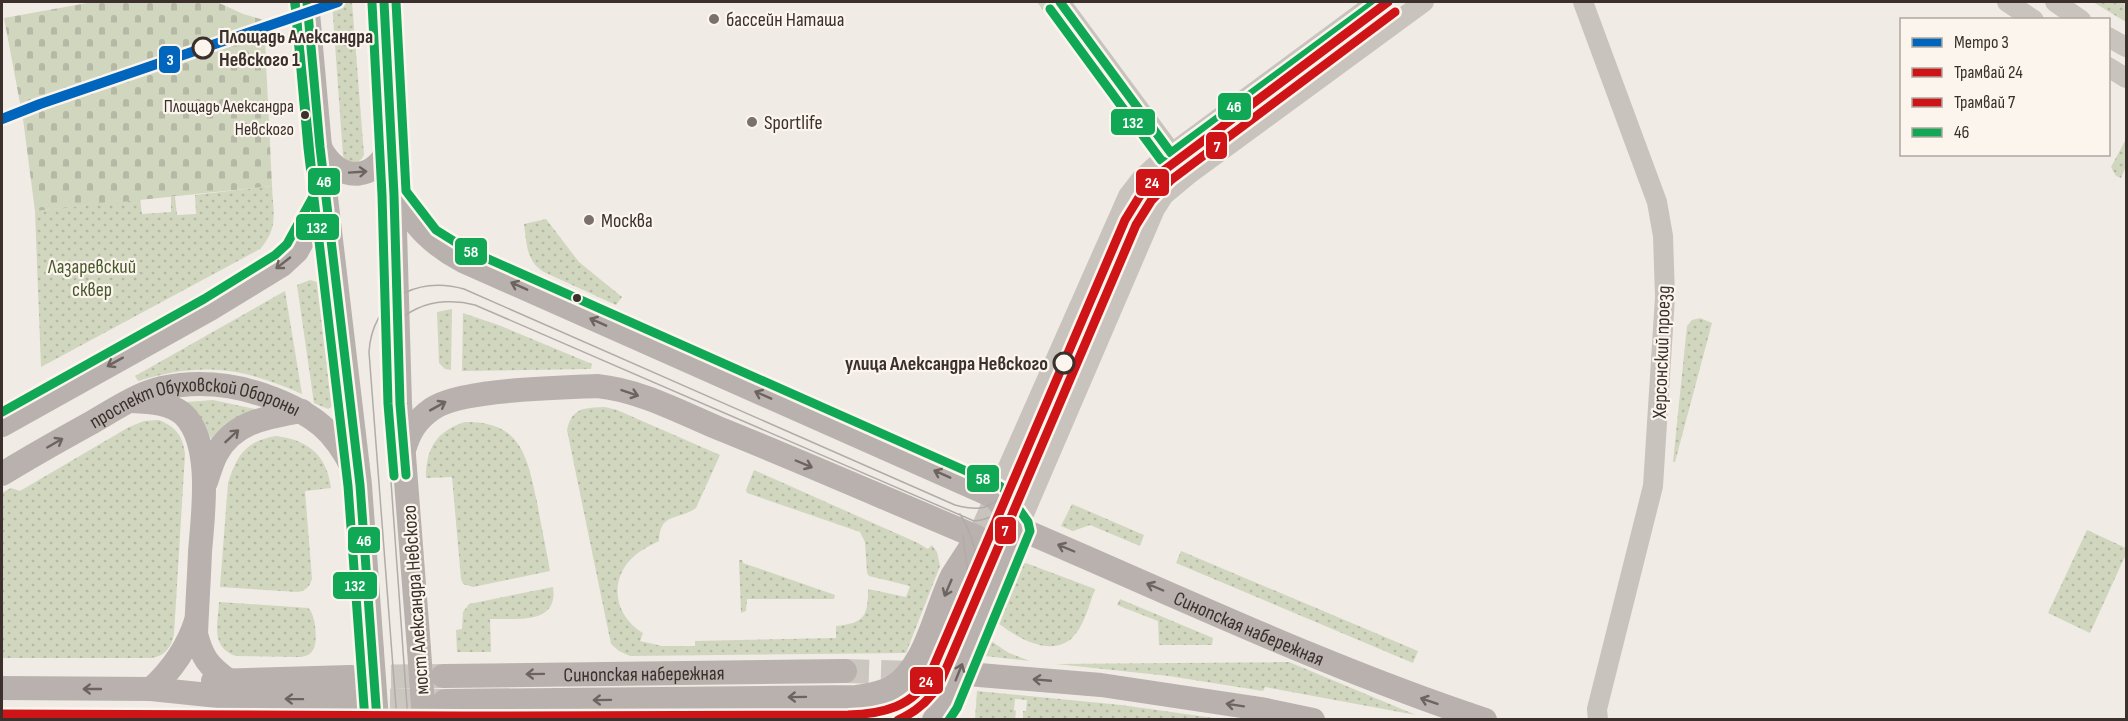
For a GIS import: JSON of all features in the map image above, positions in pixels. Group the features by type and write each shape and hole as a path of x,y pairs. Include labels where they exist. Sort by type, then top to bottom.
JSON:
{"main road":[{"path":"307,2 320,147 360,485 377,720"},
{"path":"384,2 400,404 404,450"},
{"path":"320,147 326,159 337,168 357,173 377,166 387,155 391,142"},
{"path":"393,195 428,238 463,261 995,497 1018,528 946,704 934,720"},
{"path":"4,424 210,309 282,265 297,251 326,198"},
{"name":"проспект Обуховской Обороны","path":"3,473 129,400 162,388 191,384 216,384 238,387 265,395 302,411 336,439 360,485"},
{"path":"404,450 409,432 432,409 445,402 498,393 611,387 750,441 977,537"},
{"path":"129,400 176,409 187,419 198,439 204,487 196,634 201,653 212,669 228,680"},
{"path":"204,487 217,454 246,424 261,418 302,411"},
{"name":"мост Александра Невского","path":"404,450 424,720"},
{"name":"Синопская набережная","path":"1018,528 1421,699 1485,720"},
{"name":"Синопская набережная","path":"445,701 856,696 877,693 892,687 907,675 920,655 952,577 977,537"},
{"path":"151,689 175,664 188,642 196,619"},
{"name":"Синопская набережная","path":"443,676 845,671"},
{"path":"979,675 1101,685 1261,709 1313,720"},
{"path":"2,688 151,689 228,697 352,688 228,680 151,689"}],"street":[{"path":"1060,2 1188,175"},
{"path":"977,537 1128,196 1142,178 1172,153 1376,2"},
{"path":"977,537 1018,528 1155,209 1164,195 1424,2"},
{"name":"Херсонский проезд","path":"1583,2 1657,202 1663,236 1665,297 1653,486 1592,716"},
{"path":"2007,2 2031,18"},
{"path":"2055,2 2078,18"},
{"path":"2110,38 2127,47"},
{"path":"2110,68 2127,78"}],"green space":[{"path":"93,2 217,2 243,14 264,20 272,186 35,211 23,119 4,18"},
{"path":"332,2 352,2 364,155 356,163 348,162 343,156"},
{"path":"1037,2 1045,2 1074,40 1068,45"},
{"path":"2093,2 2126,2 2124,5 2126,22"},
{"path":"1080,48 1126,111 1121,114 1075,51"},
{"path":"2126,139 2126,166 2121,178 2116,176 2111,167"},
{"name":"Лазаревский сквер","path":"272,186 274,219 270,234 260,249 41,367 35,211 140,199 142,214 171,212 171,197 175,197 177,215 196,214 195,195"},
{"path":"546,219 579,262 622,297 616,305 539,269 531,258 527,246 524,224"},
{"path":"310,280 317,282 322,288 333,403 333,406 328,409 314,403 297,285"},
{"path":"285,291 302,394 260,378 221,370 182,371 138,381 135,376"},
{"path":"452,309 451,370 445,369 439,363 437,312"},
{"path":"463,313 501,326 592,364 591,369 462,371"},
{"path":"1700,318 1712,323 1675,462 1673,462 1687,326 1692,320"},
{"path":"213,400 259,410 213,443 205,425 187,402"},
{"path":"605,407 617,410 720,455 696,508 666,521 660,532 659,541 631,559 619,578 618,599 621,609 626,618 643,633 640,641 662,646 695,646 695,641 836,638 836,626 853,623 862,617 867,606 868,589 906,597 910,586 869,576 865,542 860,532 747,493 746,490 754,470 928,549 932,545 937,552 940,566 906,653 630,656 619,651 611,644 567,430 572,417 580,410"},
{"path":"159,420 178,433 185,454 174,634 169,647 164,653 151,658 2,658 2,493 11,488 20,491 129,427 144,421"},
{"path":"465,422 484,423 498,428 510,435 525,456 550,571 473,587 463,584 452,477 426,478 426,468 431,450 440,436 447,430"},
{"path":"276,436 298,441 307,446 321,459 329,477 331,488 305,491 312,579 307,588 298,592 220,587 228,483 231,473 239,457 250,446"},
{"path":"1072,504 1144,535 1140,546 1090,525 1073,531 1061,526"},
{"path":"2087,530 2126,548 2126,554 2090,633 2048,613"},
{"path":"1181,551 1418,651 1413,663 1176,563"},
{"path":"739,560 835,595 834,599 747,599 746,611 741,613"},
{"path":"1026,563 1095,589 1086,616 1076,634 1062,644 1043,646 1033,643 998,623 1023,564"},
{"path":"553,587 553,600 542,614 523,619 490,619 491,652 457,652 456,630 462,629 463,612 469,604"},
{"path":"1120,599 1213,638 1212,645 1159,645 1158,621 1117,605"},
{"path":"219,602 308,608 313,616 315,646 311,653 301,657 236,656 222,647 219,641 217,626"},
{"path":"991,641 1009,653 1030,661 985,656"},
{"path":"1289,662 1416,715 1265,687 1263,691 1169,676 1056,664"},
{"path":"977,691 1121,705 1221,719 1023,719 1027,700 1015,699 1015,719 975,719"}],"tunnel":[{"path":"845,671 976,675"},
{"path":"355,677 440,676"},
{"path":"354,700 442,701"}],"tram line":[{"name":"24","path":"2,714 848,715 873,713 896,707 915,695 930,675 1125,220 1141,194 1163,171 1388,2"},
{"name":"7","path":"898,720 922,705 940,683 1136,225 1151,201 1171,180 1395,12"},
{"path":"397,720 369,352 372,334 387,306 399,296 413,289 429,286 464,289 955,505 972,508 984,507 1009,490"},
{"path":"408,720 382,355 386,339 394,327 416,309 445,302 475,305 974,521 988,518 999,512 1018,494"},
{"path":"960,514 969,531 974,548 979,585"},
{"path":"963,536 969,581"}],"metro line":[{"name":"3","path":"2,119 338,2"}],"transit line":[{"name":"46","path":"307,2 320,147 360,485 377,720"},
{"name":"46","path":"384,2 394,195 400,404 406,475"},
{"name":"58","path":"396,2 406,191 436,230 468,250 1005,490 1028,522 1030,531 957,708 949,720"},
{"name":"46","path":"1060,2 1171,153 1376,2"},
{"name":"132","path":"295,3 308,148 348,486 365,720"},
{"name":"58","path":"2,412 204,299 275,255 287,244 314,195 295,3"},
{"name":"132","path":"372,3 382,195 388,404 394,476"},
{"name":"132","path":"1050,9 1161,160 1170,165 1178,163 1383,12"}],"place":[{"name":"бассейн Наташа","path":"714,19"},
{"name":"Площадь Александра Невского 1","path":"203,48"},
{"name":"Площадь Александра Невского","path":"305,115"},
{"name":"Sportlife","path":"752,122"},
{"name":"Москва","path":"589,220"},
{"name":"улица Александра Невского","path":"1064,363"}]}
